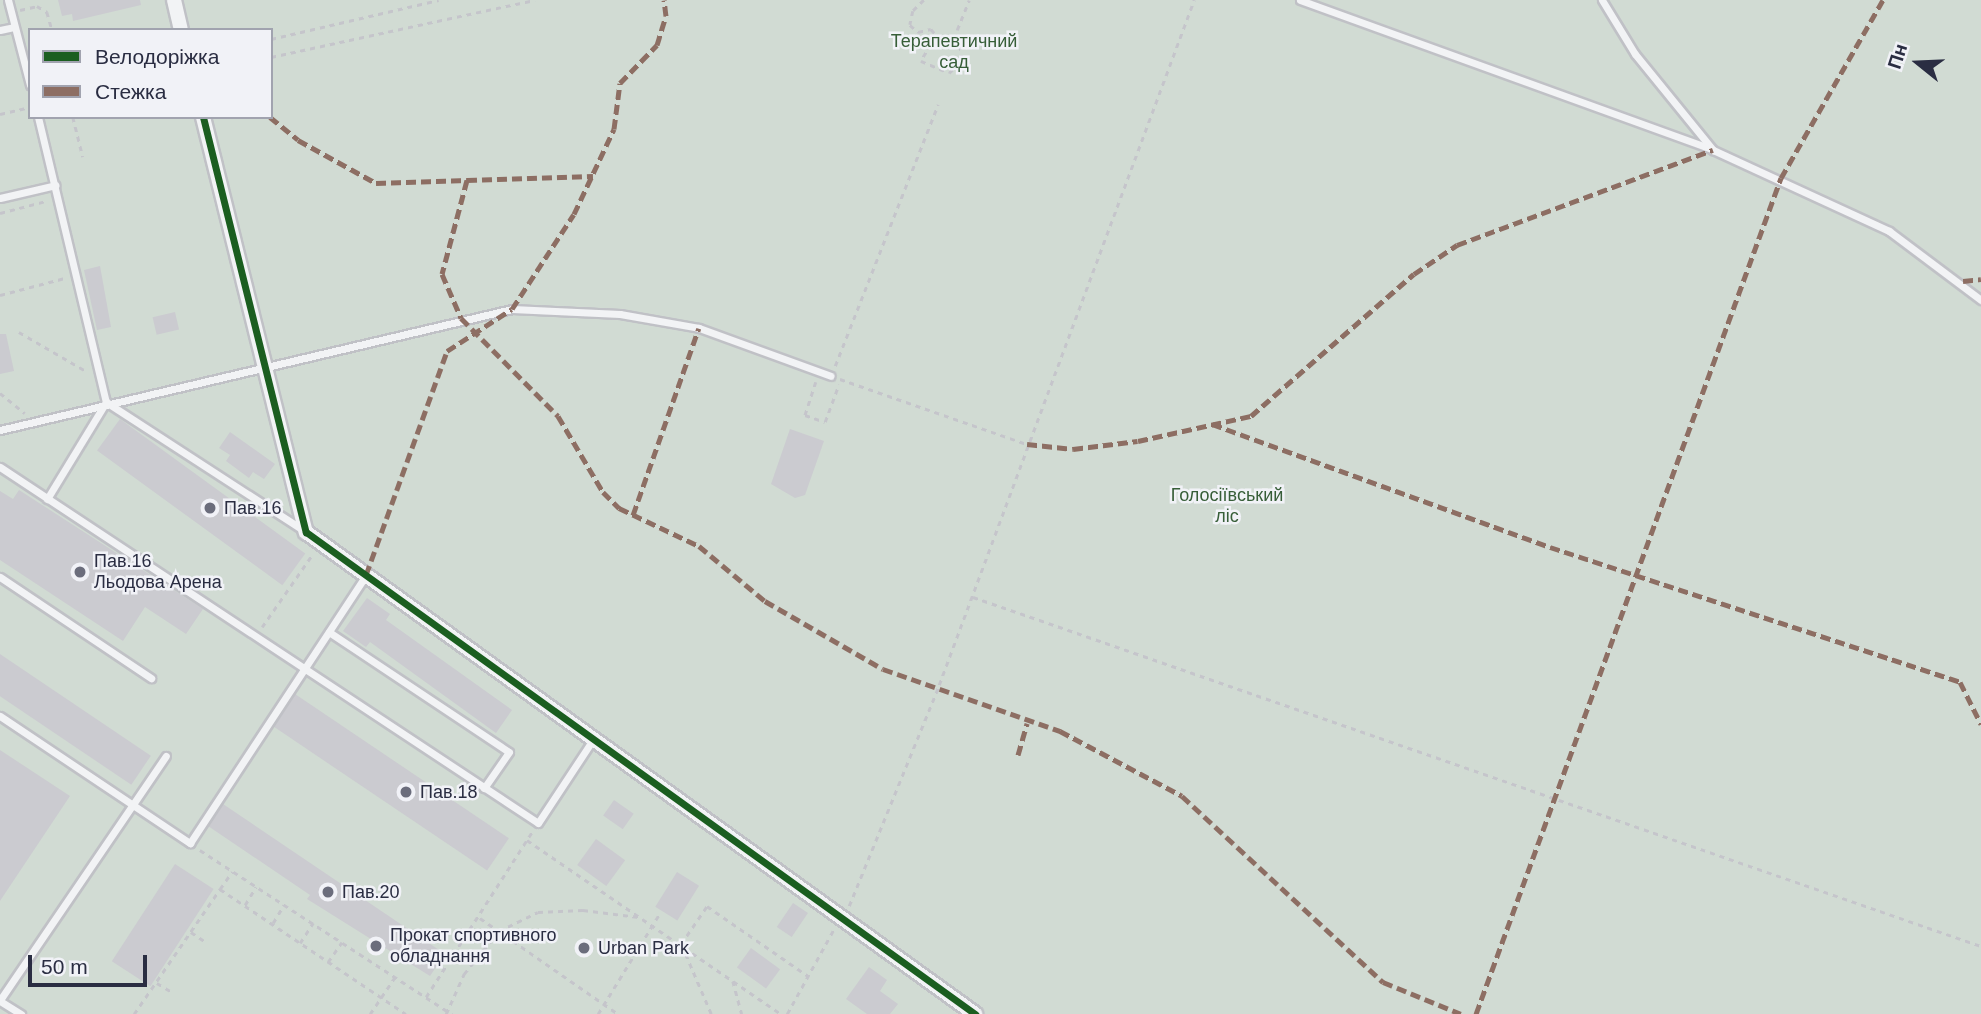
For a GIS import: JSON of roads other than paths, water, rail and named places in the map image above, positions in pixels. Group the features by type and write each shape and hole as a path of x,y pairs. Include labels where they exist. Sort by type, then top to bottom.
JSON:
{"street":[{"path":"174,0 181,28"},
{"path":"204,119 306,532 592,741 975,1014"}],"lane":[{"path":"8,0 28,77"},
{"path":"1300,0 1713,150 1889,231 1981,300"},
{"path":"1602,0 1635,54 1713,150"},
{"path":"0,30 15,27"},
{"path":"39,119 106,402 47,499"},
{"path":"0,198 56,185"},
{"path":"0,430 106,402 512,309 620,314 699,328 831,376"},
{"path":"106,402 306,532"},
{"path":"0,467 538,823 592,741"},
{"path":"0,716 190,844 366,575"},
{"path":"0,577 151,678"},
{"path":"330,632 509,752 484,788"},
{"path":"21,1014 0,1000 166,756"}],"place":[{"name":"Пав.16","path":"210,508"},
{"name":"Пав.16 Льодова Арена","path":"80,572"},
{"name":"Пав.18","path":"406,792"},
{"name":"Пав.20","path":"328,892"},
{"name":"Прокат спортивного обладнання","path":"376,946"},
{"name":"Urban Park","path":"584,948"}],"park label":[{"name":"Терапевтичний сад","path":"954,52"},
{"name":"Голосіївський ліс","path":"1227,506"}]}
